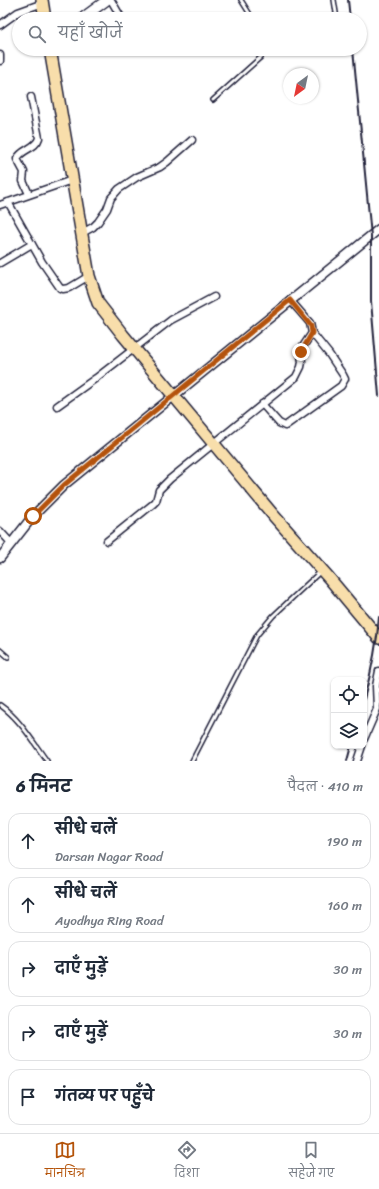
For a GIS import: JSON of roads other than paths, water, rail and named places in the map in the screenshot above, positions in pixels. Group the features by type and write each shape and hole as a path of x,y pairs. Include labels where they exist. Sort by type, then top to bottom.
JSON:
{"highway":[{"path":"42,1 44,12"},
{"path":"51,56 89,276 98,303 173,396 274,516 322,569 379,638"}],"main road":[{"path":"91,12 107,0"}],"street":[{"path":"111,0 118,12"},
{"path":"20,12 42,1"},
{"path":"0,25 12,17"},
{"path":"0,55 0,61"},
{"path":"28,194 24,182 24,172 17,159 19,155 36,144 39,138 31,98"},
{"path":"82,233 93,227 98,222 107,209 111,198 119,190 137,177 168,162 192,140"},
{"path":"0,205 28,194 72,180"},
{"path":"8,202 42,262 63,290 89,276"},
{"path":"0,558 33,516 59,490 290,300 379,229"},
{"path":"0,263 32,244"},
{"path":"57,406 134,349 170,320 214,297"},
{"path":"262,404 279,423 285,426 341,386 345,379 329,354 312,333 310,323 290,300"},
{"path":"107,541 156,501 157,493 162,485 296,377 301,367 301,352 312,333"},
{"path":"0,531 12,544"},
{"path":"367,733 377,709 376,686 379,671"},
{"path":"357,761 361,749"}],"lane":[{"path":"241,0 249,12"},
{"path":"334,0 336,12"},
{"path":"213,100 262,56"},
{"path":"192,761 257,635 273,616 322,569"},
{"path":"0,650 8,657"},
{"path":"0,705 10,713 47,761"}],"railway":[{"path":"348,0 349,12"},
{"path":"354,56 371,236 371,301 379,396"},
{"path":"367,687 377,638 379,617"},
{"path":"347,761 350,749"}]}
